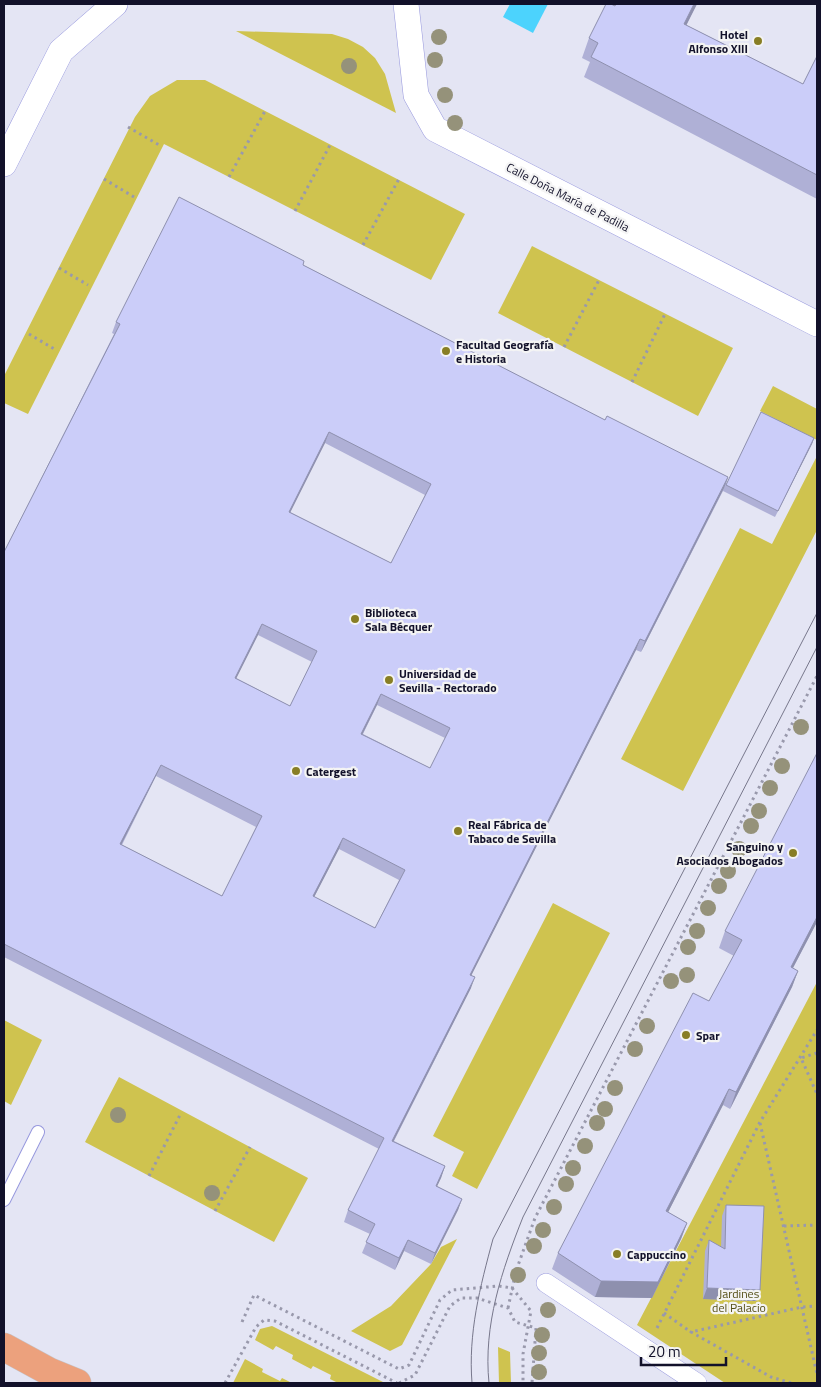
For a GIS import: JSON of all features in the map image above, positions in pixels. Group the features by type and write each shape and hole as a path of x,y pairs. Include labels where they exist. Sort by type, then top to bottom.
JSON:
{"main road":[{"path":"4,1347 50,1372 78,1383"}],"street":[{"path":"4,164 61,51 115,4"},
{"name":"Calle Doña María de Padilla","path":"406,4 416,95 435,129 817,324"},
{"path":"546,1283 697,1383"}],"lane":[{"path":"4,1200 38,1132"}],"path":[{"path":"229,177 265,111"},
{"path":"128,127 159,145"},
{"path":"295,211 330,145"},
{"path":"363,246 400,177"},
{"path":"104,179 134,197"},
{"path":"59,268 88,285"},
{"path":"564,348 599,280"},
{"path":"632,382 665,314"},
{"path":"29,334 56,350"},
{"path":"532,1383 536,1328 515,1322 508,1308 516,1271 535,1218 817,676"},
{"path":"652,1353 654,1336 664,1313 760,1122 817,1030"},
{"path":"801,1058 817,1053"},
{"path":"801,1058 817,1094"},
{"path":"149,1176 181,1113"},
{"path":"760,1122 817,1374"},
{"path":"215,1211 250,1147"},
{"path":"784,1226 817,1225"},
{"path":"242,1322 254,1295 398,1369 409,1365 440,1300 452,1290 499,1286 512,1288 531,1311 523,1354 523,1383"},
{"path":"225,1383 256,1327 264,1320 275,1321 398,1383 415,1375 450,1306 461,1298 477,1298 508,1308"},
{"path":"692,1332 802,1307 817,1306"},
{"path":"664,1313 692,1332 771,1377 791,1383"}],"green space":[{"path":"236,31 332,34 348,39 363,47 375,58 385,74 396,113"},
{"path":"177,80 205,80 465,214 431,280 164,144 28,414 4,403 4,376 135,117 150,96"},
{"path":"532,246 733,348 698,416 498,313"},
{"path":"773,386 817,409 817,440 760,411"},
{"path":"817,456 817,530 683,791 621,759 740,528 772,544"},
{"path":"553,903 610,933 477,1189 452,1176 464,1152 433,1136"},
{"name":"Jardines del Palacio","path":"817,982 817,1383 725,1383 637,1325"},
{"path":"4,1020 42,1040 11,1105 4,1101"},
{"path":"119,1077 308,1178 274,1242 85,1142"},
{"path":"457,1239 402,1345 390,1351 351,1331 391,1306 431,1264 441,1247"},
{"path":"272,1326 385,1383 338,1383 330,1379 331,1375 313,1366 311,1369 292,1359 293,1355 276,1346 273,1350 255,1340 260,1329"},
{"path":"498,1347 510,1352 511,1383 499,1383"},
{"path":"245,1359 263,1369 262,1372 280,1381 282,1378 292,1383 233,1383"}],"water":[{"path":"510,4 548,4 533,33 503,17"}],"building":[{"path":"606,4 615,6 616,4 694,4 684,24 803,84 817,56 817,175 591,57 598,43 589,38"},
{"name":"Universidad de Sevilla - Rectorado","path":"179,197 304,261 303,265 605,420 607,416 728,477 645,641 640,639 470,975 475,977 392,1141 445,1166 436,1186 462,1199 435,1253 408,1240 399,1258 366,1242 375,1224 348,1210 384,1138 4,944 4,552 120,324 116,322","holes":["329,432 431,484 391,563 289,512","262,624 317,651 290,706 235,678","381,694 450,728 430,768 361,734","161,765 262,816 222,896 120,844","343,838 405,870 375,928 313,896"]},
{"path":"761,412 814,438 778,511 726,485"},
{"path":"817,753 817,917 791,967 798,971 736,1092 729,1089 666,1211 687,1223 658,1282 601,1281 558,1253 693,993 709,1001 742,940 725,931"},
{"path":"726,1205 764,1206 760,1290 707,1288 709,1240 725,1249"}],"tram line":[{"path":"472,1383 473,1328 493,1239 817,613"},
{"path":"489,1383 489,1340 496,1298 501,1278 523,1217 817,647"}],"place":[{"name":"Hotel Alfonso XIII","path":"758,41"},
{"name":"Facultad Geografía e Historia","path":"446,351"},
{"name":"Biblioteca Sala Bécquer","path":"355,619"},
{"name":"Universidad de Sevilla - Rectorado","path":"389,680"},
{"name":"Catergest","path":"296,771"},
{"name":"Real Fábrica de Tabaco de Sevilla","path":"458,831"},
{"name":"Sanguino y Asociados Abogados","path":"793,853"},
{"name":"Spar","path":"686,1035"},
{"name":"Cappuccino","path":"617,1254"}]}
